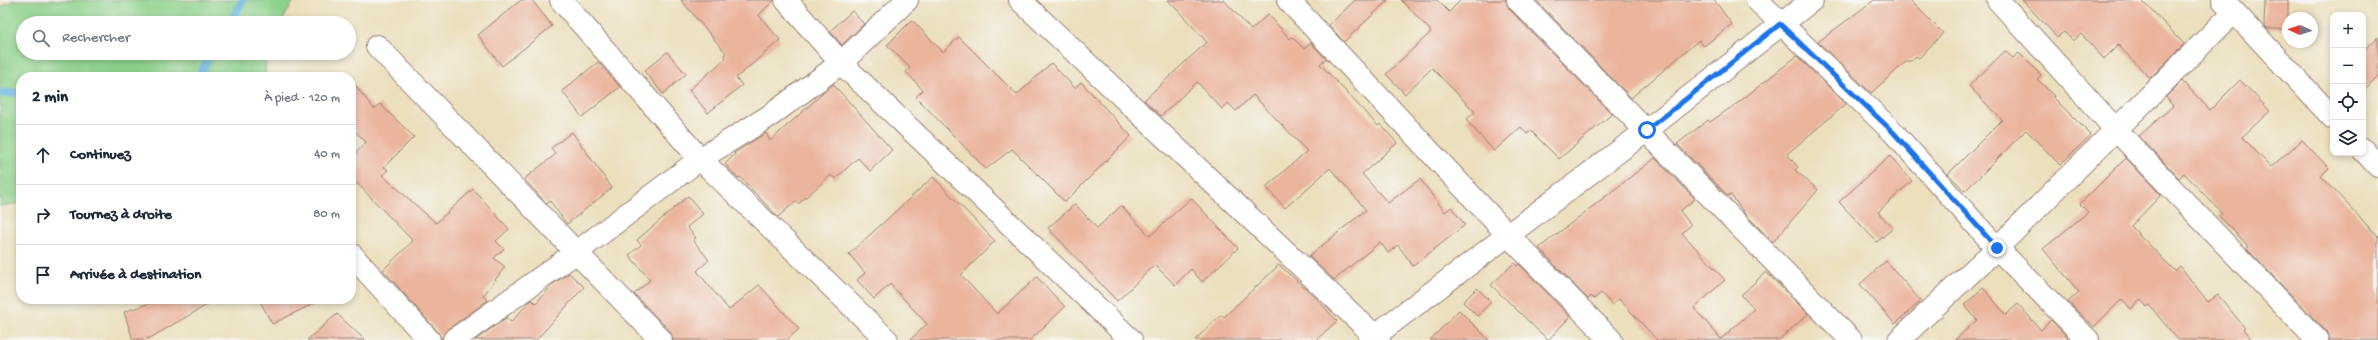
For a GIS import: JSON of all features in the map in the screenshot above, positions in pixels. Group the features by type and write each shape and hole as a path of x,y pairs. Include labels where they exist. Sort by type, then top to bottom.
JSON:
{"street":[{"path":"561,0 700,159 888,340"},
{"path":"786,0 840,63 1131,340"},
{"path":"454,340 578,251 700,159 771,115 840,63 907,0"},
{"path":"1020,0 1374,339 1647,130 1812,0"},
{"path":"1288,0 1508,235 1611,340"},
{"path":"1518,0 1851,340"},
{"path":"1757,0 1780,24 1893,132 1997,248 2088,340"},
{"path":"1998,0 2117,131 2317,340"},
{"path":"1900,340 2117,131 2229,6 2330,115"},
{"path":"377,46 578,251 661,340"},
{"path":"2366,153 2378,166"},
{"path":"356,260 429,340"}],"green space":[{"path":"13,0 294,0 285,16 16,16 16,60 266,60 265,72 16,72 16,204 0,206 0,8"}],"building":[{"path":"521,0 532,0 552,26 502,66 478,35"},
{"path":"681,0 774,0 759,15 780,40 736,78 742,85 708,113 689,90 726,58 724,55 726,53"},
{"path":"1168,0 1224,0 1251,30 1268,14 1290,39 1292,37 1304,49 1311,43 1326,59 1320,64 1378,126 1380,124 1397,143 1362,174 1388,203 1420,179 1445,212 1451,207 1465,225 1413,266 1398,245 1388,253 1380,242 1334,280 1309,256 1366,210 1330,168 1285,208 1266,187 1307,151 1253,95 1236,111 1228,103 1222,109 1197,82 1161,116 1144,100 1207,42"},
{"path":"1355,0 1388,0 1344,42 1329,25"},
{"path":"1401,0 1437,0 1449,12 1461,0 1506,0 1509,9 1612,114 1559,159 1531,131 1527,134 1521,127 1494,151 1466,120 1475,112 1432,68 1405,94 1386,74 1430,33 1430,30"},
{"path":"1536,0 1714,0 1732,24 1704,46 1699,40 1631,98"},
{"path":"1874,0 1910,0 1943,33 1919,58 1916,56 1911,61 1907,61 1871,93 1818,42"},
{"path":"2022,0 2142,0 2184,44 2150,78 2118,45 2104,59 2081,34 2073,41 2064,32 2057,37"},
{"path":"2265,0 2288,0 2288,12 2282,12 2282,29 2267,29 2264,26"},
{"path":"852,11 864,24 842,45 830,31"},
{"path":"912,20 943,52 959,37 1017,95 1051,63 1075,88 1081,82 1131,136 1065,202 1012,149 986,169 916,97 923,90 906,72 910,68 887,45"},
{"path":"2378,37 2378,76 2366,88 2366,84 2366,48"},
{"path":"2005,51 2013,58 2019,53 2041,75 2037,79 2091,135 2060,165 2026,130 1965,191 1948,174 2002,120 1969,86"},
{"path":"667,52 686,74 663,94 644,71"},
{"path":"1797,56 1846,104 1787,154 1798,167 1795,170 1818,190 1773,242 1746,215 1730,194 1728,196 1677,144 1708,120 1710,122 1739,102"},
{"path":"598,62 620,87 582,117 562,91"},
{"path":"2240,80 2270,111 2242,137 2271,167 2302,140 2329,168 2321,176 2378,237 2378,340 2329,340 2326,331 2247,249 2249,247 2219,216 2222,213 2184,173 2179,178 2139,136 2173,106 2166,97 2182,81 2210,110"},
{"path":"833,84 892,150 870,171 858,158 835,179 831,175 798,204 796,201 778,217 740,177 738,178 725,164 735,154 734,153 766,133 770,141"},
{"path":"356,86 374,109 380,104 414,137 384,167 388,170 382,175 436,223 473,189 509,229 496,241 504,249 494,258 505,267 483,296 488,300 447,330 442,340 438,332 383,270 413,241 356,182 356,153 366,142 356,132"},
{"path":"572,132 612,188 567,224 550,201 547,204 524,179 556,154 551,148"},
{"path":"1890,156 1912,181 1878,212 1893,228 1877,242 1839,202"},
{"path":"1655,158 1695,199 1680,211 1691,225 1682,233 1725,280 1694,308 1721,339 1754,309 1741,295 1766,272 1808,314 1779,340 1657,340 1619,299 1612,305 1601,293 1594,299 1591,296 1588,299 1539,248"},
{"path":"2126,158 2161,195 2131,226 2175,271 2180,266 2208,302 2218,295 2245,328 2243,329 2252,340 2178,340 2149,305 2147,307 2140,299 2131,309 2122,299 2094,327 2068,302 2079,292 2043,249 2088,212 2080,204"},
{"path":"933,177 995,241 961,275 997,314 1037,277 1065,307 1030,340 910,340 927,324 890,284 874,299 857,280 865,273 849,254"},
{"path":"688,196 703,214 687,227 696,238 693,240 709,260 697,271 729,310 759,285 799,329 787,340 673,340 670,331 634,294 650,280 629,255 641,245 637,240"},
{"path":"1191,198 1238,248 1202,282 1191,269 1175,285 1155,265 1117,301 1048,228 1075,204 1097,228 1121,206 1150,236"},
{"path":"1886,261 1921,301 1895,324 1860,284"},
{"path":"1514,263 1517,266 1519,264 1570,317 1548,340 1491,285"},
{"path":"1279,265 1314,296 1337,321 1316,340 1195,340 1221,315 1224,317"},
{"path":"569,273 584,287 536,340 475,340 506,318 511,322 531,300 536,303 553,284"},
{"path":"1477,288 1491,302 1477,316 1463,302"},
{"path":"1983,288 2006,315 2018,304 2041,330 2051,320 2070,340 1955,340 1977,320 1964,305"},
{"path":"147,304 208,304 150,338 133,340 124,312"},
{"path":"262,304 313,304 272,324"},
{"path":"1459,310 1489,340 1430,340"},
{"path":"337,314 365,340 307,340"}],"waterway":[{"path":"234,16 243,0"},
{"path":"201,72 208,60"},
{"path":"0,93 16,93"}],"route":[{"path":"1647,130 1780,24 1893,132 1997,248"}]}
